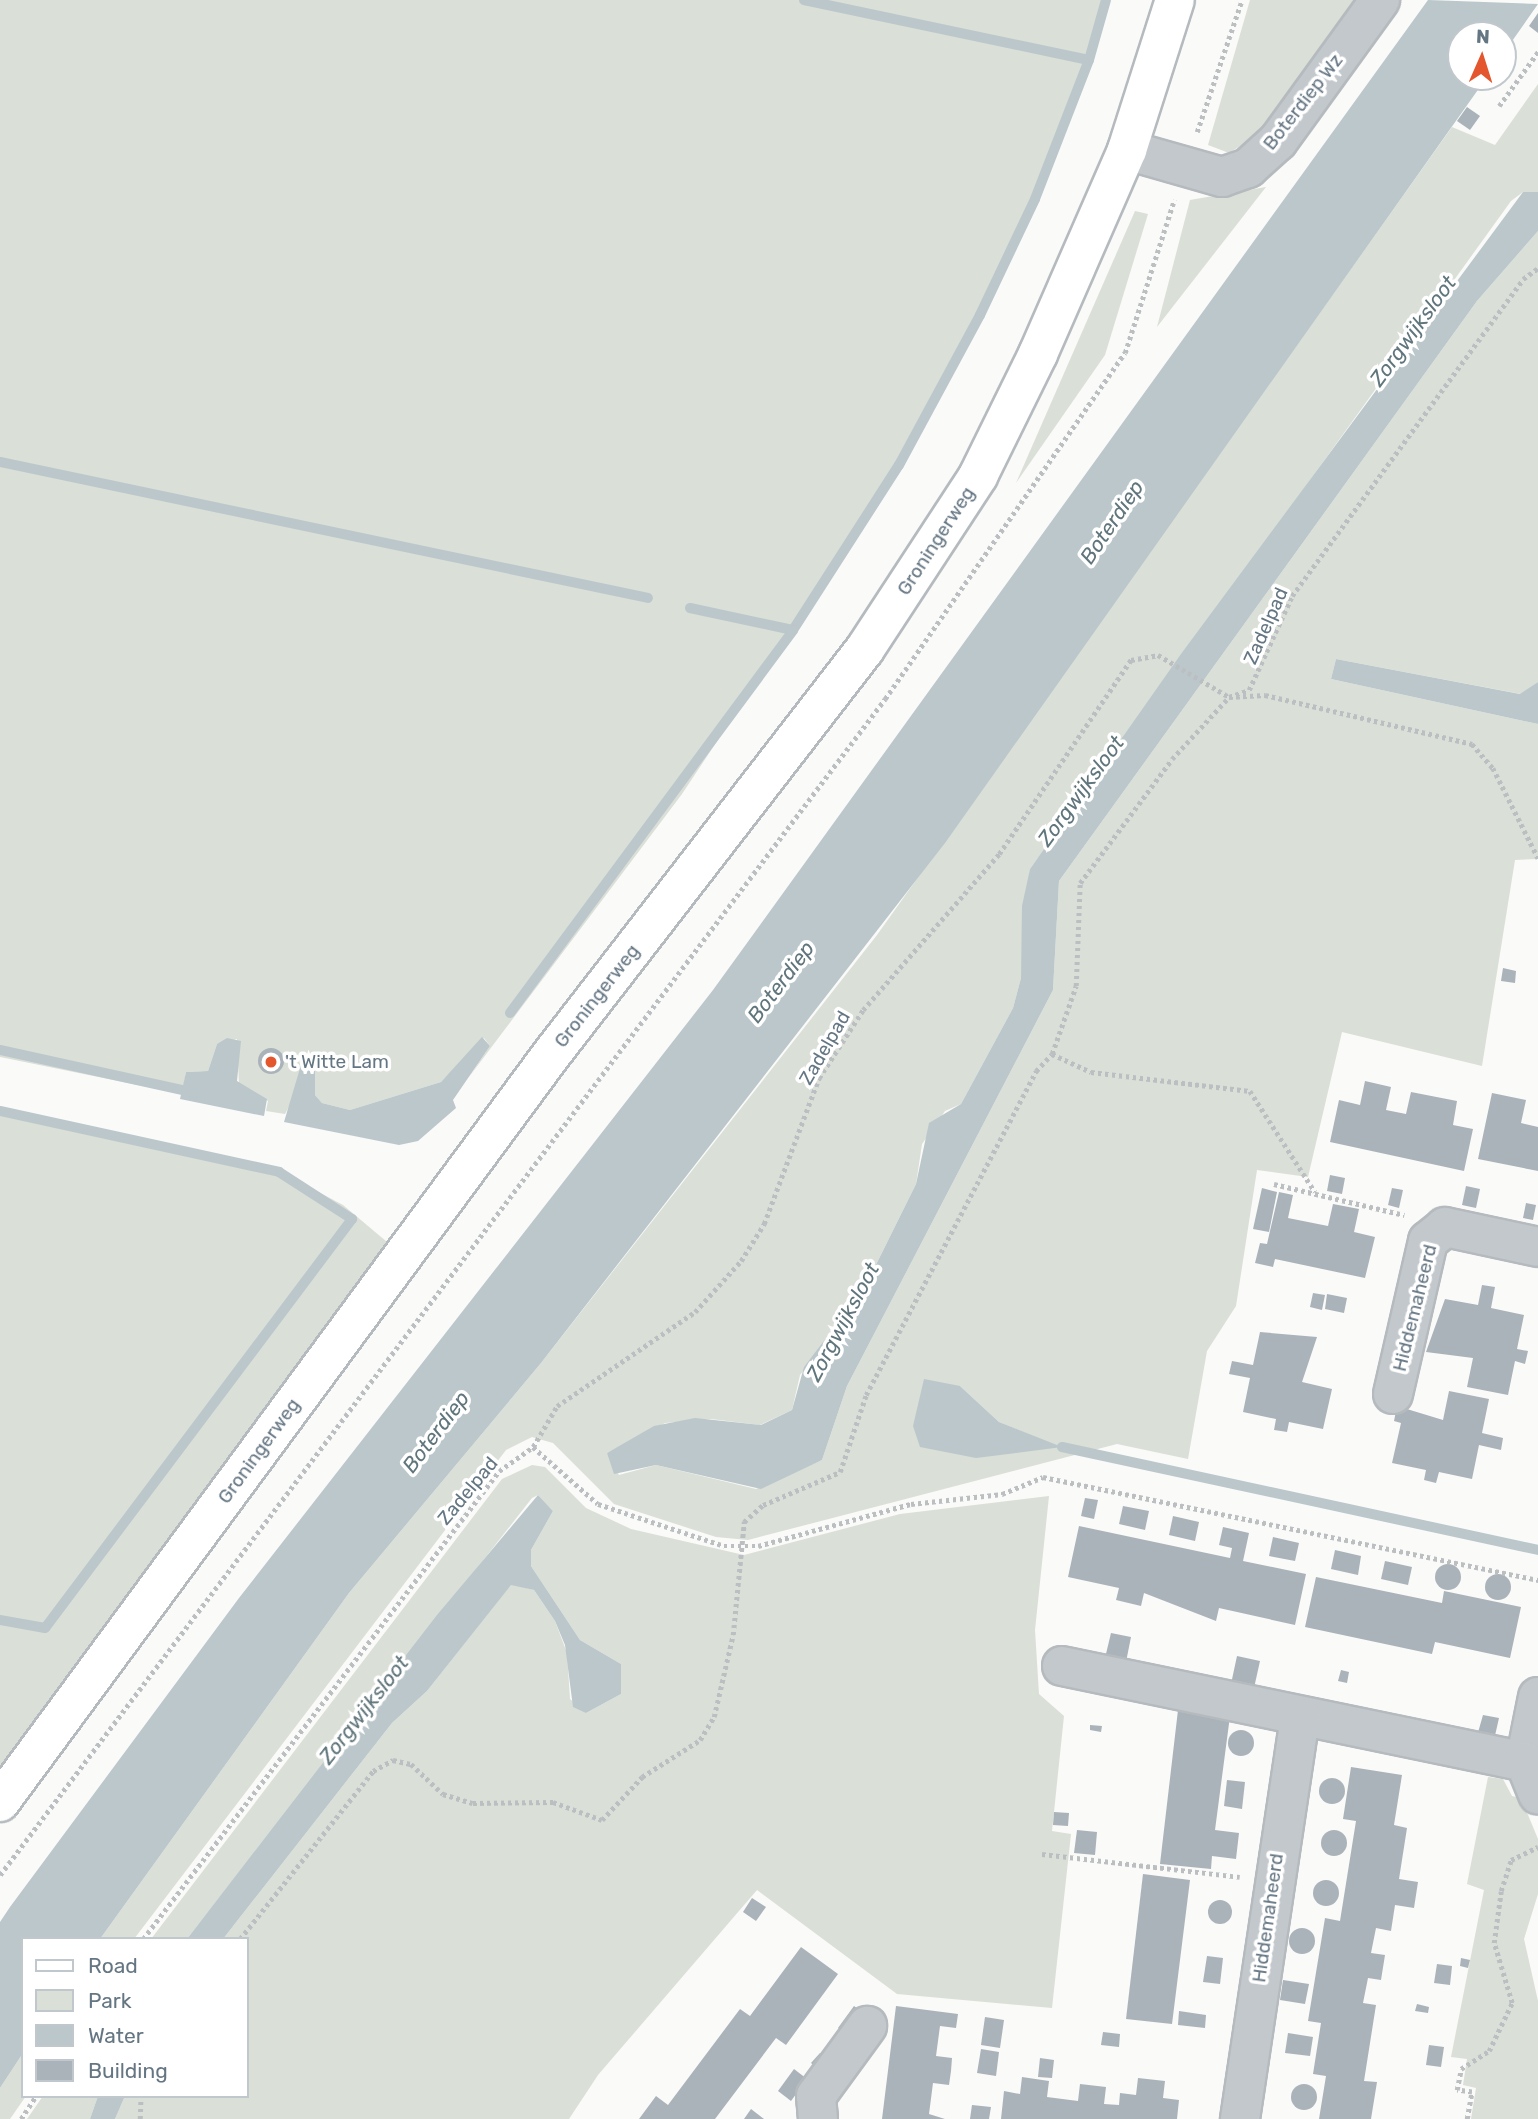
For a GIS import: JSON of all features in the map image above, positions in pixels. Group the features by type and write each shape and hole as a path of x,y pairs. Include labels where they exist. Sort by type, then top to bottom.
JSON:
{"main road":[{"name":"Groningerweg","path":"0,1802 551,1055 865,649 978,476 1127,150 1175,0"}],"street":[{"name":"Boterdiep Wz","path":"1127,150 1222,177 1248,168 1278,141 1380,0"},
{"name":"Hiddemaheerd","path":"1393,1394 1428,1241 1445,1227 1538,1247"},
{"path":"1062,1666 1300,1717 1532,1778 1538,1697"},
{"name":"Hiddemaheerd","path":"1240,2119 1272,1880 1300,1717"},
{"path":"818,2119 816,2096 867,2026"}],"path":[{"path":"1499,106 1538,52"},
{"name":"Zadelpad","path":"145,1937 499,1471 533,1447 557,1406 695,1312 741,1261 764,1224 819,1078 863,1010 999,854 1131,660 1143,653 1165,658 1229,697 1249,690 1259,676 1293,596 1523,279 1538,268"},
{"path":"242,1937 373,1771 393,1760 411,1764 443,1794 473,1803 553,1802 602,1820 613,1814 642,1777 700,1740 714,1717 733,1635 738,1546 744,1522 763,1505 840,1472 866,1395 1036,1071 1052,1054 1076,986 1080,883 1172,759 1229,697 1265,695 1472,744 1493,768 1538,858"},
{"path":"1052,1054 1091,1072 1250,1091 1315,1192"},
{"name":"Hiddemaheerd","path":"1274,1184 1315,1192 1445,1227"},
{"path":"533,1447 598,1504 738,1546 911,1504 1002,1494 1043,1477 1538,1580"},
{"path":"1467,2119 1472,2092 1457,2090 1461,2069 1489,2051 1512,2003 1494,1943 1501,1891 1511,1860 1538,1847"},
{"path":"1042,1854 1272,1880"},
{"path":"21,2119 35,2098"},
{"path":"140,2119 141,2098"}],"green space":[{"path":"0,0 1107,0 1025,223 862,523 682,794 469,1077 490,1046 484,1038 441,1082 350,1110 322,1103 315,1095 315,1067 301,1065 298,1090 285,1114 266,1111 268,1101 239,1085 237,1039 217,1044 208,1071 186,1072 182,1094 0,1057"},
{"path":"1250,0 1355,0 1266,130 1229,153 1208,145"},
{"path":"1538,84 1538,192 1523,192 1511,201 1030,869 1021,978 1013,1008 961,1104 945,1111 922,1144 916,1184 865,1287 800,1375 792,1410 760,1425 711,1419 665,1423 607,1453 619,1475 656,1465 756,1489 822,1460 847,1386 1053,990 1059,881 1477,301 1538,231 1538,682 1521,694 1336,659 1331,679 1538,724 1538,859 1515,860 1482,1066 1342,1032 1308,1177 1257,1170 1236,1306 1207,1351 1188,1459 1117,1444 748,1540 716,1537 614,1504 553,1443 532,1437 506,1450 136,1937 101,1937 349,1593 541,1363 877,935 1452,127 1495,145","holes":["960,1386 999,1422 1060,1447 913,1426"]},
{"path":"1266,187 1157,327 1190,200"},
{"path":"1135,211 1148,214 1105,355 1016,483"},
{"path":"0,1110 275,1169 343,1205 393,1247 0,1769"},
{"path":"532,1465 545,1467 586,1508 631,1529 744,1555 900,1514 1049,1496 1035,1630 1039,1694 1064,1716 1052,1831 1071,1834 1052,2008 897,1994 757,1890 598,2075 569,2119 115,2119 124,2098 248,2098 248,1937 225,1937 392,1723 427,1691 511,1584 534,1590 555,1621 567,1653 570,1699 586,1713 621,1694 621,1664 580,1640 531,1566 531,1550 553,1511 538,1495 532,1498 189,1937 153,1937 502,1479"},
{"path":"1488,1777 1503,1779 1512,1796 1521,1798 1538,1839 1538,1894 1524,1939 1538,2001 1538,2119 1471,2119 1476,2088 1463,2085 1467,2059 1451,2057 1484,1890 1467,1884"},
{"path":"21,2056 21,2098 25,2098 10,2119 0,2119 0,2088"},
{"path":"42,2098 97,2098 90,2119 27,2119"}],"water":[{"name":"Boterdiep","path":"1428,0 1538,4 1517,34 1517,21 1447,21 1447,91 1477,91 945,843 541,1363 349,1593 101,1937 21,1937 21,2056 0,2088 0,1922 239,1598 713,990"},
{"name":"Zorgwijksloot","path":"1523,192 1538,192 1538,231 1477,301 1059,881 1053,990 847,1386 822,1460 761,1489 656,1465 614,1474 607,1453 654,1426 695,1418 761,1425 792,1410 804,1367 865,1287 916,1184 929,1123 961,1104 1013,1008 1021,978 1022,906 1030,869 1181,654"},
{"path":"1336,659 1520,694 1538,682 1538,724 1331,679"},
{"path":"482,1037 490,1046 453,1100 456,1108 418,1141 399,1145 284,1122 301,1065 315,1067 315,1095 322,1103 350,1110 441,1082"},
{"path":"227,1038 241,1041 237,1081 267,1099 264,1116 180,1099 186,1072 208,1071 217,1044"},
{"path":"924,1379 960,1386 999,1422 1062,1447 976,1458 920,1447 913,1426"},
{"name":"Zorgwijksloot","path":"538,1495 553,1511 531,1550 531,1566 580,1640 621,1664 621,1694 586,1713 573,1707 565,1645 555,1621 534,1590 511,1585 427,1691 392,1723 225,1937 189,1937 437,1615"},
{"path":"97,2098 124,2098 115,2119 90,2119"}],"building":[{"path":"1538,13 1538,33 1529,26"},
{"path":"1467,107 1480,116 1470,130 1457,121"},
{"path":"1503,968 1516,971 1515,983 1501,981"},
{"name":"'t Witte Lam","path":"271,1048 280,1052 284,1061 280,1070 271,1074 262,1070 258,1061 262,1052"},
{"path":"1365,1081 1391,1087 1386,1110 1406,1114 1411,1092 1457,1101 1453,1125 1473,1129 1464,1171 1330,1142 1339,1100 1360,1105"},
{"path":"1492,1093 1526,1100 1521,1123 1538,1127 1538,1171 1478,1159"},
{"path":"1330,1175 1345,1178 1342,1194 1327,1191"},
{"path":"1466,1186 1480,1189 1476,1208 1462,1205"},
{"path":"1262,1188 1277,1192 1269,1232 1253,1229"},
{"path":"1392,1188 1403,1190 1399,1208 1388,1205"},
{"path":"1279,1192 1293,1195 1288,1218 1328,1226 1333,1204 1359,1209 1354,1232 1375,1237 1365,1278 1275,1259 1273,1267 1255,1263 1260,1243 1267,1244"},
{"path":"1526,1203 1536,1205 1533,1220 1523,1218"},
{"path":"1482,1285 1495,1287 1491,1308 1524,1315 1517,1349 1528,1351 1525,1364 1515,1361 1508,1395 1467,1387 1473,1358 1426,1352 1445,1299 1478,1305"},
{"path":"1313,1293 1325,1295 1322,1310 1310,1307"},
{"path":"1327,1294 1347,1298 1344,1313 1325,1309"},
{"path":"1260,1332 1317,1337 1302,1382 1332,1389 1323,1429 1289,1422 1287,1432 1274,1430 1276,1419 1243,1412 1250,1378 1229,1374 1232,1361 1253,1365"},
{"path":"1449,1391 1489,1399 1482,1433 1503,1438 1501,1450 1479,1445 1472,1479 1439,1472 1436,1483 1424,1480 1426,1470 1392,1463 1401,1423 1394,1421 1397,1406 1443,1420"},
{"path":"1085,1498 1098,1500 1094,1519 1081,1516"},
{"path":"1123,1506 1149,1511 1145,1530 1119,1524"},
{"path":"1173,1516 1199,1522 1195,1541 1169,1535"},
{"path":"1079,1526 1230,1558 1232,1548 1219,1545 1223,1527 1249,1533 1243,1561 1306,1574 1295,1625 1219,1608 1216,1621 1144,1593 1141,1606 1116,1600 1119,1588 1068,1577"},
{"path":"1273,1537 1299,1543 1295,1561 1269,1556"},
{"path":"1335,1550 1361,1556 1358,1575 1331,1569"},
{"path":"1385,1561 1412,1567 1408,1585 1381,1579"},
{"path":"1448,1564 1457,1568 1461,1577 1457,1586 1448,1590 1439,1586 1435,1577 1439,1568"},
{"path":"1498,1574 1507,1578 1511,1587 1507,1596 1498,1600 1489,1596 1485,1587 1489,1578"},
{"path":"1316,1577 1442,1603 1444,1591 1521,1607 1510,1658 1435,1642 1432,1654 1305,1627"},
{"path":"1111,1633 1131,1637 1126,1662 1105,1658"},
{"path":"1237,1656 1260,1661 1254,1688 1231,1684"},
{"path":"1341,1670 1349,1672 1347,1683 1338,1681"},
{"path":"1178,1710 1230,1716 1215,1830 1239,1833 1236,1859 1212,1856 1211,1869 1160,1864"},
{"path":"1483,1715 1499,1718 1494,1740 1477,1736"},
{"path":"1090,1725 1102,1726 1101,1732 1090,1730"},
{"path":"1241,1730 1250,1734 1254,1743 1250,1752 1241,1756 1232,1752 1228,1743 1232,1734"},
{"path":"1351,1767 1402,1775 1394,1825 1407,1828 1399,1879 1418,1882 1414,1908 1395,1905 1391,1931 1376,1928 1371,1953 1385,1955 1381,1980 1368,1978 1363,2003 1376,2005 1364,2081 1377,2082 1371,2119 1319,2119 1326,2076 1313,2074 1321,2023 1308,2021 1325,1918 1340,1921 1356,1821 1343,1819"},
{"path":"1332,1778 1341,1782 1345,1791 1341,1800 1332,1804 1323,1800 1319,1791 1323,1782"},
{"path":"1227,1780 1245,1782 1242,1809 1224,1806"},
{"path":"1054,1812 1069,1813 1068,1826 1053,1825"},
{"path":"1077,1830 1097,1832 1095,1855 1074,1853"},
{"path":"1334,1830 1343,1834 1347,1843 1343,1852 1334,1856 1325,1852 1321,1843 1325,1834"},
{"path":"1143,1874 1190,1880 1172,2024 1126,2019"},
{"path":"1326,1880 1335,1884 1339,1893 1335,1902 1326,1906 1317,1902 1313,1893 1317,1884"},
{"path":"752,1898 766,1907 756,1921 743,1912"},
{"path":"1220,1900 1231,1907 1232,1912 1225,1923 1220,1924 1209,1917 1208,1912 1215,1901"},
{"path":"1302,1928 1311,1932 1315,1941 1311,1950 1302,1954 1293,1950 1289,1941 1293,1932"},
{"path":"801,1947 838,1974 786,2045 776,2038 715,2119 639,2119 656,2096 668,2105 740,2009 750,2016"},
{"path":"1207,1956 1223,1958 1220,1984 1203,1982"},
{"path":"1461,1958 1470,1960 1468,1968 1460,1966"},
{"path":"1437,1964 1452,1966 1450,1985 1434,1983"},
{"path":"1283,1980 1309,1984 1305,2004 1280,2000"},
{"path":"1417,2004 1429,2007 1428,2013 1415,2011"},
{"path":"854,2006 867,2016 851,2038 838,2028"},
{"path":"896,2006 958,2014 956,2028 940,2026 936,2056 952,2058 949,2085 933,2083 929,2114 945,2119 882,2119"},
{"path":"1179,2011 1206,2015 1205,2028 1178,2025"},
{"path":"985,2017 1004,2020 1000,2048 981,2045"},
{"path":"1103,2032 1120,2034 1119,2047 1101,2045"},
{"path":"1288,2033 1313,2037 1310,2056 1285,2053"},
{"path":"1429,2045 1444,2047 1441,2067 1426,2065"},
{"path":"981,2049 999,2052 996,2076 977,2073"},
{"path":"820,2053 833,2062 825,2074 811,2063"},
{"path":"1040,2058 1054,2060 1052,2078 1038,2077"},
{"path":"794,2069 807,2079 791,2101 778,2091"},
{"path":"1022,2077 1049,2081 1047,2097 1078,2101 1080,2084 1106,2087 1104,2104 1119,2105 1120,2093 1136,2095 1138,2078 1165,2081 1163,2098 1179,2100 1177,2119 1001,2119 1004,2091 1020,2094"},
{"path":"1304,2084 1313,2088 1317,2097 1313,2106 1304,2110 1295,2106 1291,2097 1295,2088"},
{"path":"972,2105 991,2107 989,2119 970,2119"},
{"path":"751,2109 764,2119 744,2119"}],"waterway":[{"path":"804,0 1089,60 1106,0"},
{"path":"690,608 793,630 899,465 980,315 1035,199 1089,60"},
{"path":"0,462 648,598"},
{"path":"510,1013 793,630"},
{"path":"0,1050 196,1093"},
{"path":"0,1111 279,1172 352,1219 45,1628 0,1620"},
{"path":"1062,1447 1538,1550"}],"place":[{"name":"'t Witte Lam","path":"271,1062"}]}
